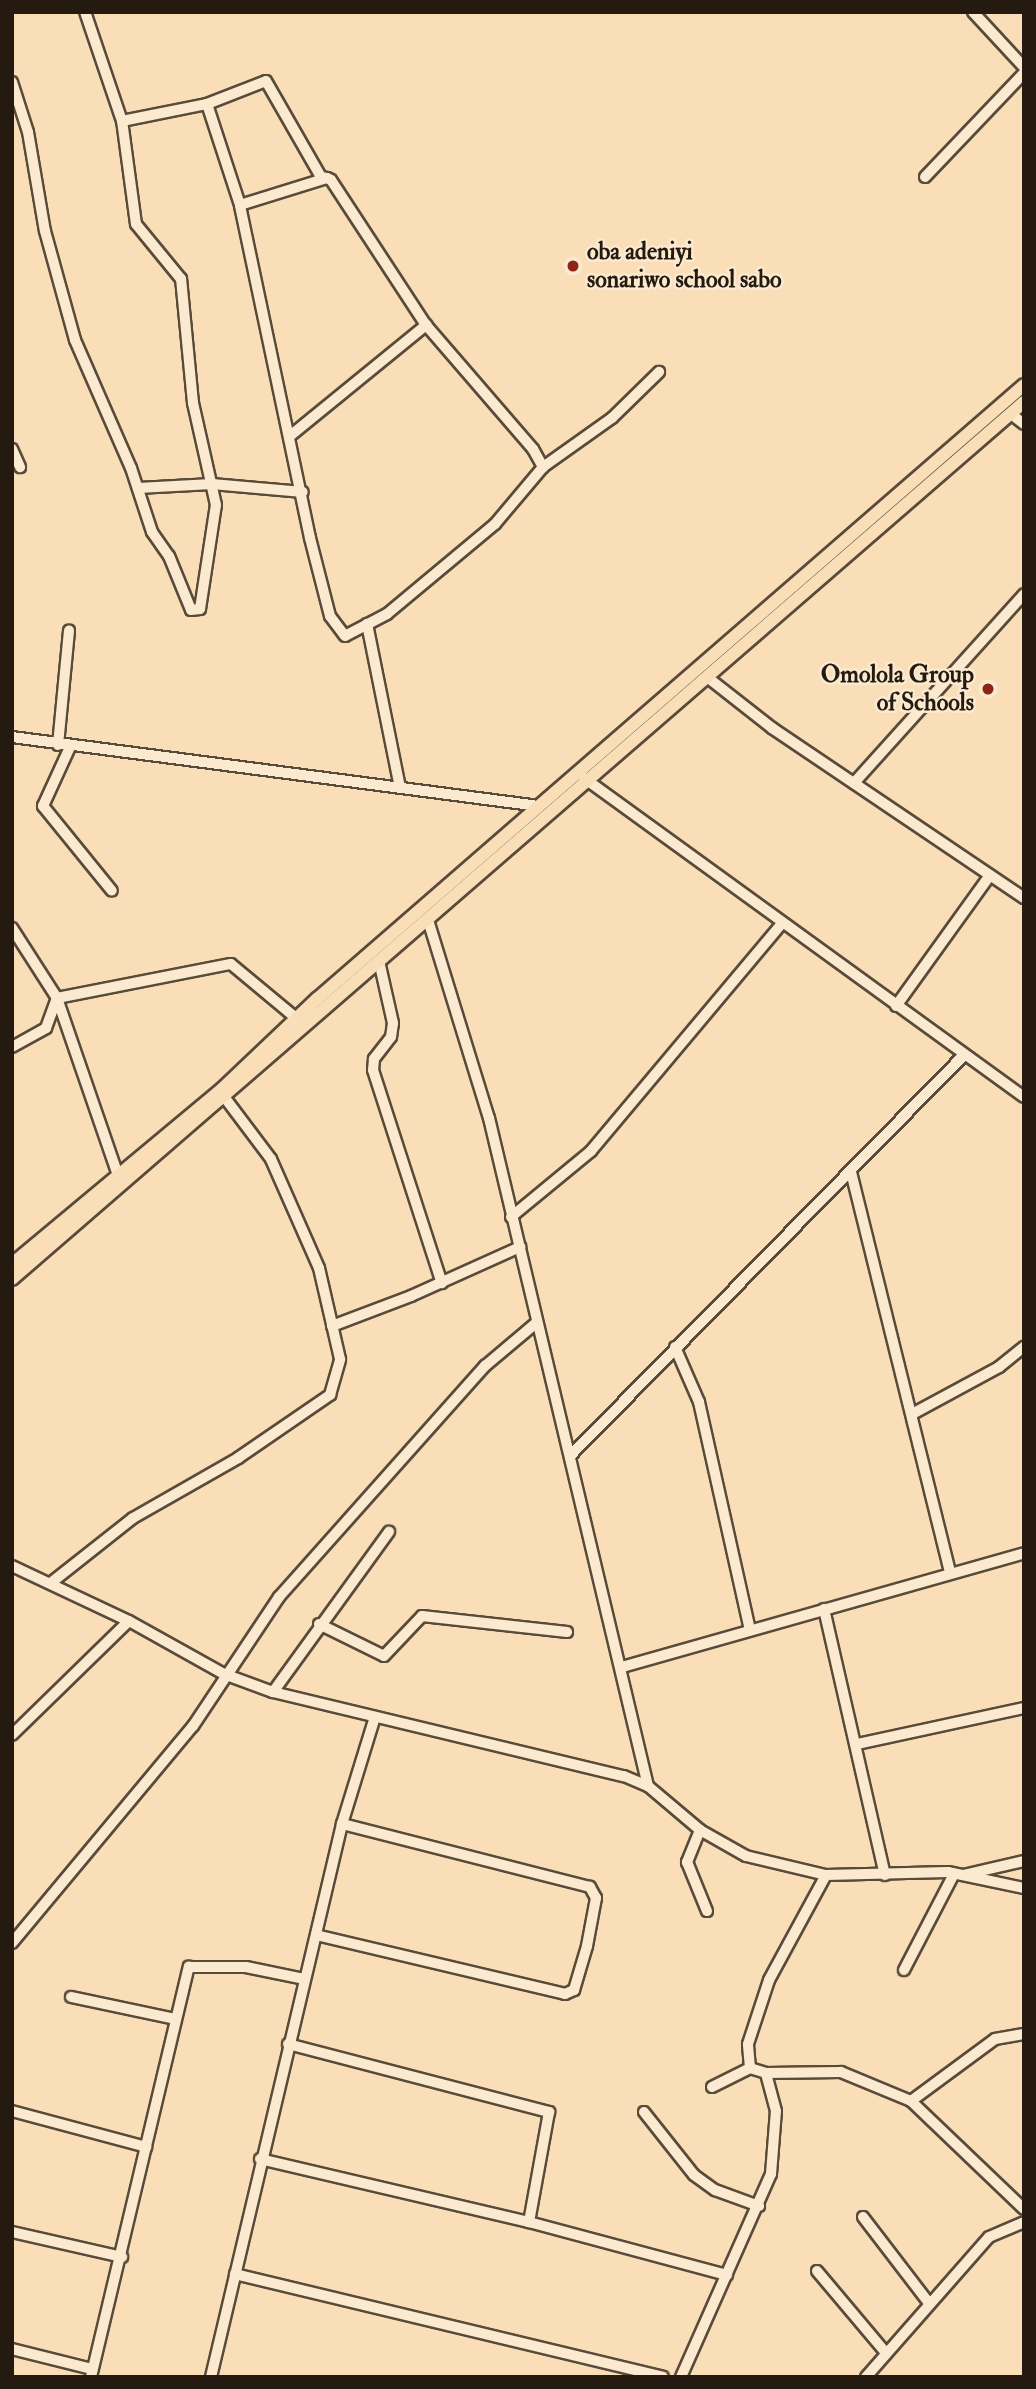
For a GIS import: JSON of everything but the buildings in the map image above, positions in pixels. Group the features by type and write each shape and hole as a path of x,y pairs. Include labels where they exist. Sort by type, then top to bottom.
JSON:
{"main road":[{"path":"12,1279 225,1098 428,920 582,777 1024,385"},
{"path":"12,1264 222,1088 296,1017 539,806 582,777 707,677 1024,402"}],"street":[{"path":"12,82 57,282 75,341 138,488 152,532 169,556 191,610 200,609 210,560 216,505 193,403 181,279 136,224 122,121 85,12"},
{"path":"973,12 1024,67"},
{"path":"925,177 1024,72"},
{"path":"122,121 207,104 266,81 321,177 327,178 426,325 533,449 543,467"},
{"path":"207,104 240,205 330,616 345,636 387,614 495,524 543,467 612,418 659,372"},
{"path":"240,205 327,178"},
{"path":"290,436 426,325"},
{"path":"1011,414 1024,424"},
{"path":"12,449 20,467"},
{"path":"138,488 212,484 303,492"},
{"path":"854,783 1024,594"},
{"path":"367,624 400,788"},
{"path":"58,745 69,631"},
{"path":"707,677 854,783 1024,898"},
{"path":"13,740 539,806"},
{"path":"70,747 43,806 112,891"},
{"path":"582,777 1024,1097"},
{"path":"897,1006 990,875"},
{"path":"428,920 489,1118 536,1323 572,1455 648,1786"},
{"path":"511,1217 591,1152 782,923"},
{"path":"12,928 57,998 118,1175"},
{"path":"379,961 393,1023 391,1037 374,1059 373,1070 442,1283"},
{"path":"57,998 232,964 296,1017"},
{"path":"12,1047 46,1028 57,998"},
{"path":"572,1455 964,1055"},
{"path":"51,1582 133,1518 326,1400 340,1359 319,1268 291,1198 271,1159 225,1098"},
{"path":"851,1172 914,1413 950,1573"},
{"path":"332,1326 442,1283 520,1247"},
{"path":"12,1943 193,1726 224,1674 279,1597 485,1366 536,1323"},
{"path":"675,1347 699,1402 750,1630"},
{"path":"914,1413 999,1367 1024,1347"},
{"path":"273,1692 319,1624 389,1532"},
{"path":"622,1667 1024,1553"},
{"path":"12,1566 51,1582 129,1621 224,1674 273,1692 600,1768 648,1786 700,1830 746,1856 826,1875 955,1874 1024,1861"},
{"path":"824,1609 885,1875"},
{"path":"319,1624 384,1656 422,1616 567,1632"},
{"path":"12,1735 129,1621"},
{"path":"857,1745 1024,1708"},
{"path":"211,2377 260,2159 342,1824 375,1717"},
{"path":"316,1935 565,1994 574,1990 587,1946 596,1898 590,1886 342,1824"},
{"path":"700,1830 687,1863 707,1911"},
{"path":"955,1874 1024,1888"},
{"path":"904,1970 955,1874"},
{"path":"750,2068 748,2044 769,1980 826,1875"},
{"path":"12,2349 92,2373 122,2257 185,1975 197,1964 246,1967 304,1979"},
{"path":"71,1997 175,2019"},
{"path":"911,2101 995,2039 1024,2034"},
{"path":"288,2044 549,2112 529,2222"},
{"path":"712,2087 750,2068 766,2073 841,2072 911,2101 1024,2209"},
{"path":"681,2377 771,2174 776,2112 766,2073"},
{"path":"12,2111 146,2147"},
{"path":"644,2112 694,2175 715,2190 759,2206"},
{"path":"260,2159 529,2222 727,2275"},
{"path":"863,2217 929,2303"},
{"path":"866,2377 989,2237 1024,2222"},
{"path":"12,2232 122,2257"},
{"path":"817,2271 886,2353"},
{"path":"235,2274 663,2377"}],"place":[{"name":"oba adeniyi sonariwo school sabo","path":"573,266"},
{"name":"Omolola Group of Schools","path":"988,689"}]}
